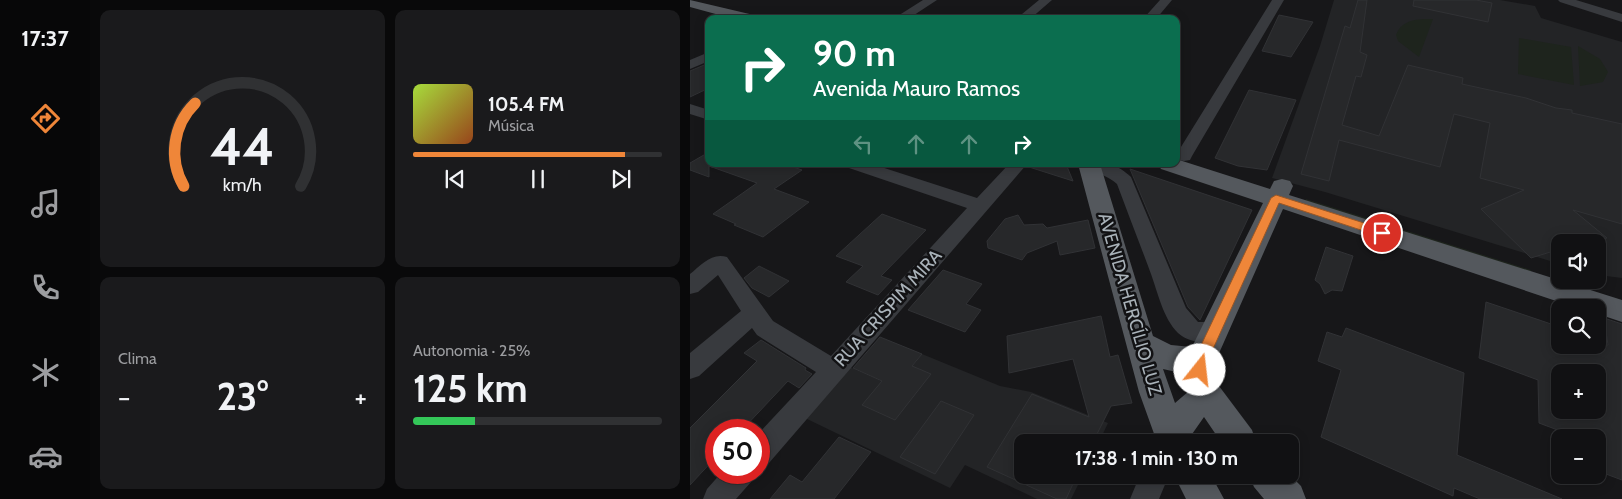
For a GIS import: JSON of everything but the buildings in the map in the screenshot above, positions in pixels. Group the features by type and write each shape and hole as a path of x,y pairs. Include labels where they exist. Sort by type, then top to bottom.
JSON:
{"main road":[{"path":"690,2 738,15"},
{"path":"690,13 705,17"},
{"path":"1180,159 1622,311"},
{"name":"AVENIDA HERCÍLIO LUZ","path":"1091,167 1155,392 1170,434"},
{"path":"1279,192 1551,271"},
{"path":"1234,434 1209,399 1200,381 1201,360 1279,192"},
{"path":"1606,287 1622,292"},
{"path":"1143,345 1171,359 1188,362 1201,360"},
{"path":"1175,434 1185,414 1202,400 1209,399"},
{"path":"1197,484 1206,499"},
{"path":"1274,484 1288,499"}],"street":[{"path":"906,15 931,0"},
{"path":"1027,15 1046,0"},
{"path":"1153,15 1166,0"},
{"path":"1180,153 1278,0"},
{"path":"1564,0 1622,18"},
{"path":"690,65 705,58"},
{"path":"690,109 705,114"},
{"path":"863,167 980,206"},
{"name":"RUA CRISPIM MIRA","path":"770,440 1015,167"},
{"name":"AVENIDA HERCÍLIO LUZ","path":"1103,167 1116,173 1126,181 1174,307 1183,325 1198,332 1214,332"},
{"path":"690,286 720,262 765,328 833,370"},
{"path":"690,368 754,313"},
{"path":"717,499 730,484"},
{"path":"1144,499 1151,484"}],"shaded area":[{"path":"1334,0 1500,0 1535,6 1541,18 1622,42 1622,278 1606,276 1606,234 1551,234 1551,261 1325,192 1272,178 1320,46"},
{"path":"1433,19 1419,57 1398,41 1396,35 1406,23 1416,20"},
{"path":"1519,38 1571,47 1574,85 1518,74"},
{"path":"1578,46 1600,59 1608,72 1603,82 1580,86"},
{"path":"1306,199 1531,270 1530,276 1304,204"},
{"path":"922,354 1000,386 1031,392 1108,423 1103,434 1014,434 1014,484 1078,484 1071,499 1037,499 965,465 950,488 805,418 850,367 895,387"}],"route":[{"path":"1200,370 1201,360 1276,198 1382,233"}]}
